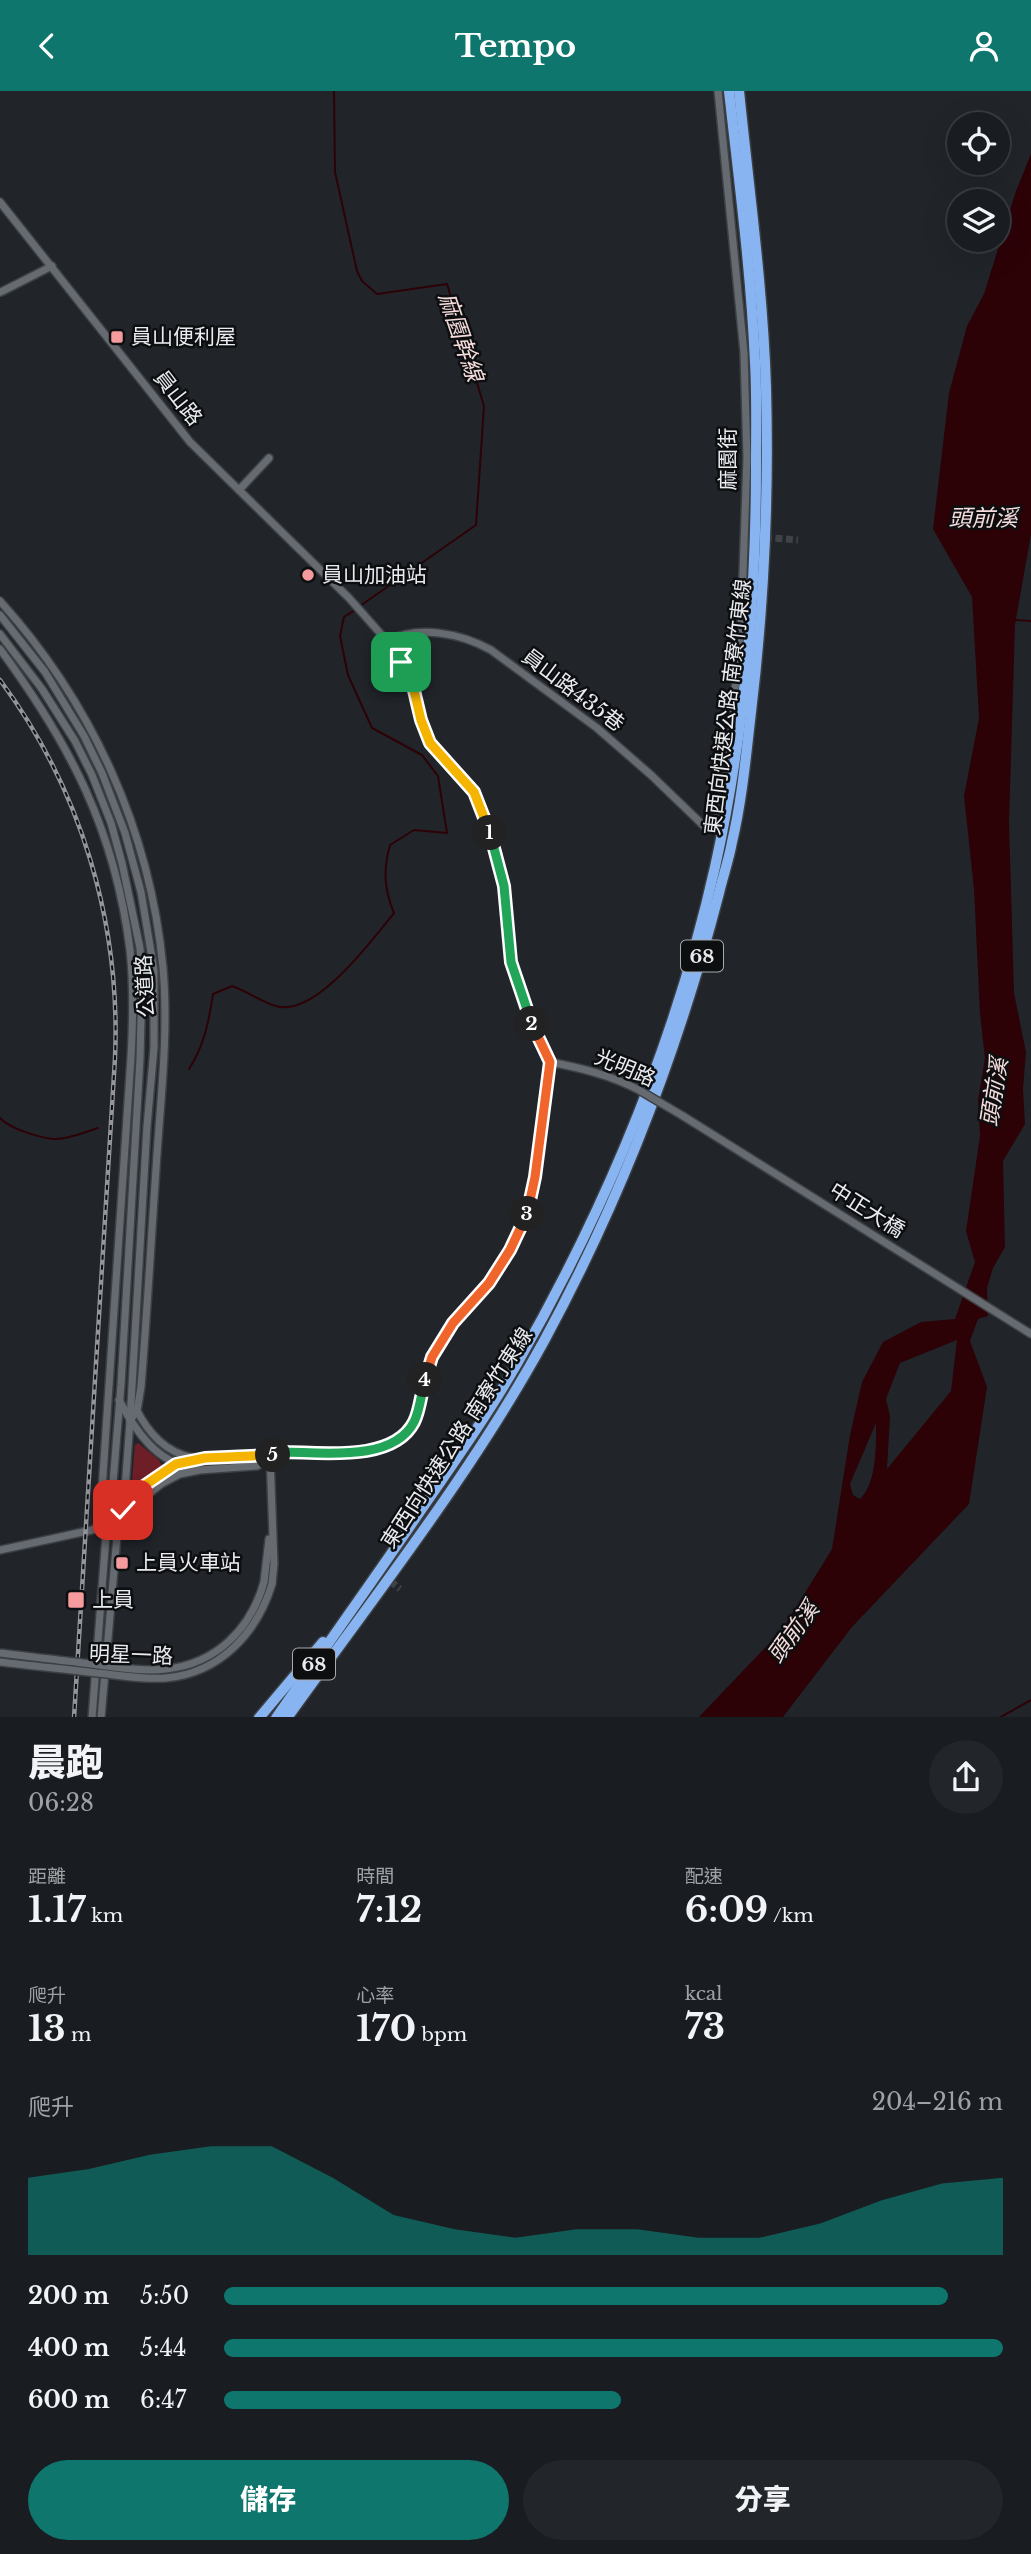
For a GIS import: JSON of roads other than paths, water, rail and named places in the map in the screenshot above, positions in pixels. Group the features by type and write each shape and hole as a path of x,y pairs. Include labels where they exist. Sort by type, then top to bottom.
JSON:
{"highway":[{"name":"東西向快速公路 南寮竹東線","path":"276,1717 472,1437 517,1363 572,1261 640,1111 688,971 715,866 749,651 756,499 755,363 729,91"},
{"name":"東西向快速公路 南寮竹東線","path":"287,1717 436,1513 508,1402 542,1343 613,1203 639,1142 703,955 733,841 759,645 765,558 766,386 756,252 739,91"},
{"path":"258,1717 351,1610"}],"street":[{"name":"麻園街","path":"714,826 720,813 723,794 741,630 747,458 744,353 718,91"},
{"name":"員山路","path":"0,202 183,434 349,598 387,641"},
{"path":"1,292 52,266"},
{"path":"239,490 269,458"},
{"name":"公道路","path":"0,601 53,665 91,727 112,769 135,830 151,891 160,941 164,1047 146,1325 137,1411"},
{"name":"公道路","path":"0,615 45,672 102,773 128,844 141,892 154,981 155,1048 130,1420 123,1509 114,1562 102,1717"},
{"name":"員山路435巷","path":"387,641 402,634 426,632 474,641 491,650 597,727 705,827 714,826"},
{"name":"公道路","path":"0,634 42,689 75,741 92,775 111,823 140,949 140,1059 119,1401 112,1495 107,1523"},
{"path":"92,1717 107,1523 143,1485 176,1464 205,1458 270,1456 282,1452 369,1451 389,1446 403,1437 416,1416 432,1357 453,1323 489,1283 524,1224 535,1177 550,1062 533,1026 513,969 504,886 484,815 474,792 430,743 421,720 412,682 387,641"},
{"name":"公道路","path":"0,649 33,694 82,779 114,869 130,950 133,1010 131,1057 101,1505 107,1523"},
{"path":"150,942 160,941"},
{"name":"光明路","path":"550,1062 620,1080 684,1116"},
{"name":"中正大橋","path":"684,1116 1031,1334"},
{"path":"136,1324 146,1325"},
{"path":"110,1384 130,1420 153,1449 176,1464 200,1469"},
{"name":"公道路","path":"131,1386 137,1411 153,1436 183,1456 205,1458"},
{"path":"130,1420 137,1411"},
{"path":"0,1550 82,1533 107,1523 123,1509 180,1474 200,1469 257,1466 270,1456"},
{"name":"明星一路","path":"0,1663 149,1678 186,1674 203,1668 238,1645 259,1618 274,1564 270,1456"},
{"name":"明星一路","path":"0,1653 149,1670 184,1666 200,1661 232,1640 253,1613 268,1583"}],"water":[{"name":"頭前溪","path":"1031,154 1031,534 1015,625 1009,822 1014,993 1026,1052 1023,1089 1025,1124 1003,1161 1005,1247 993,1268 987,1288 988,1316 978,1319 970,1341 987,1387 969,1504 852,1627 783,1717 699,1717 782,1630 832,1549 850,1435 862,1382 883,1342 921,1322 955,1319 975,1262 966,1231 980,1136 978,1100 985,1058 980,1014 974,889 964,796 979,718 972,597 933,529 949,393 967,326 984,294 997,252 1010,252 1010,210","holes":["957,1340 951,1391 887,1469 890,1416 886,1399 900,1363","876,1423 873,1474 860,1499 853,1495 850,1484"]}],"waterway":[{"name":"麻園幹線","path":"334,91 335,172 357,271 362,281 377,294 447,284 484,406 476,525 360,606"},
{"path":"189,1069 205,1033 213,994 232,986 270,1004 291,1007 325,989 357,957 394,913 386,879 390,845 414,830 447,833 438,776 422,755 372,728 348,675 340,636 344,617 355,610"},
{"path":"1015,620 1031,621"},
{"path":"0,1118 17,1129 53,1139 98,1128"},
{"path":"1001,1717 1031,1700"}],"tunnel":[{"path":"744,536 798,540"},
{"path":"374,1568 400,1589"}],"railway":[{"path":"0,680 53,766 74,812 103,908 115,1007 115,1058 74,1717"}],"place":[{"name":"員山便利屋","path":"117,337"},
{"name":"員山加油站","path":"308,575"},
{"name":"上員火車站","path":"122,1563"},
{"name":"上員","path":"76,1600"}]}
